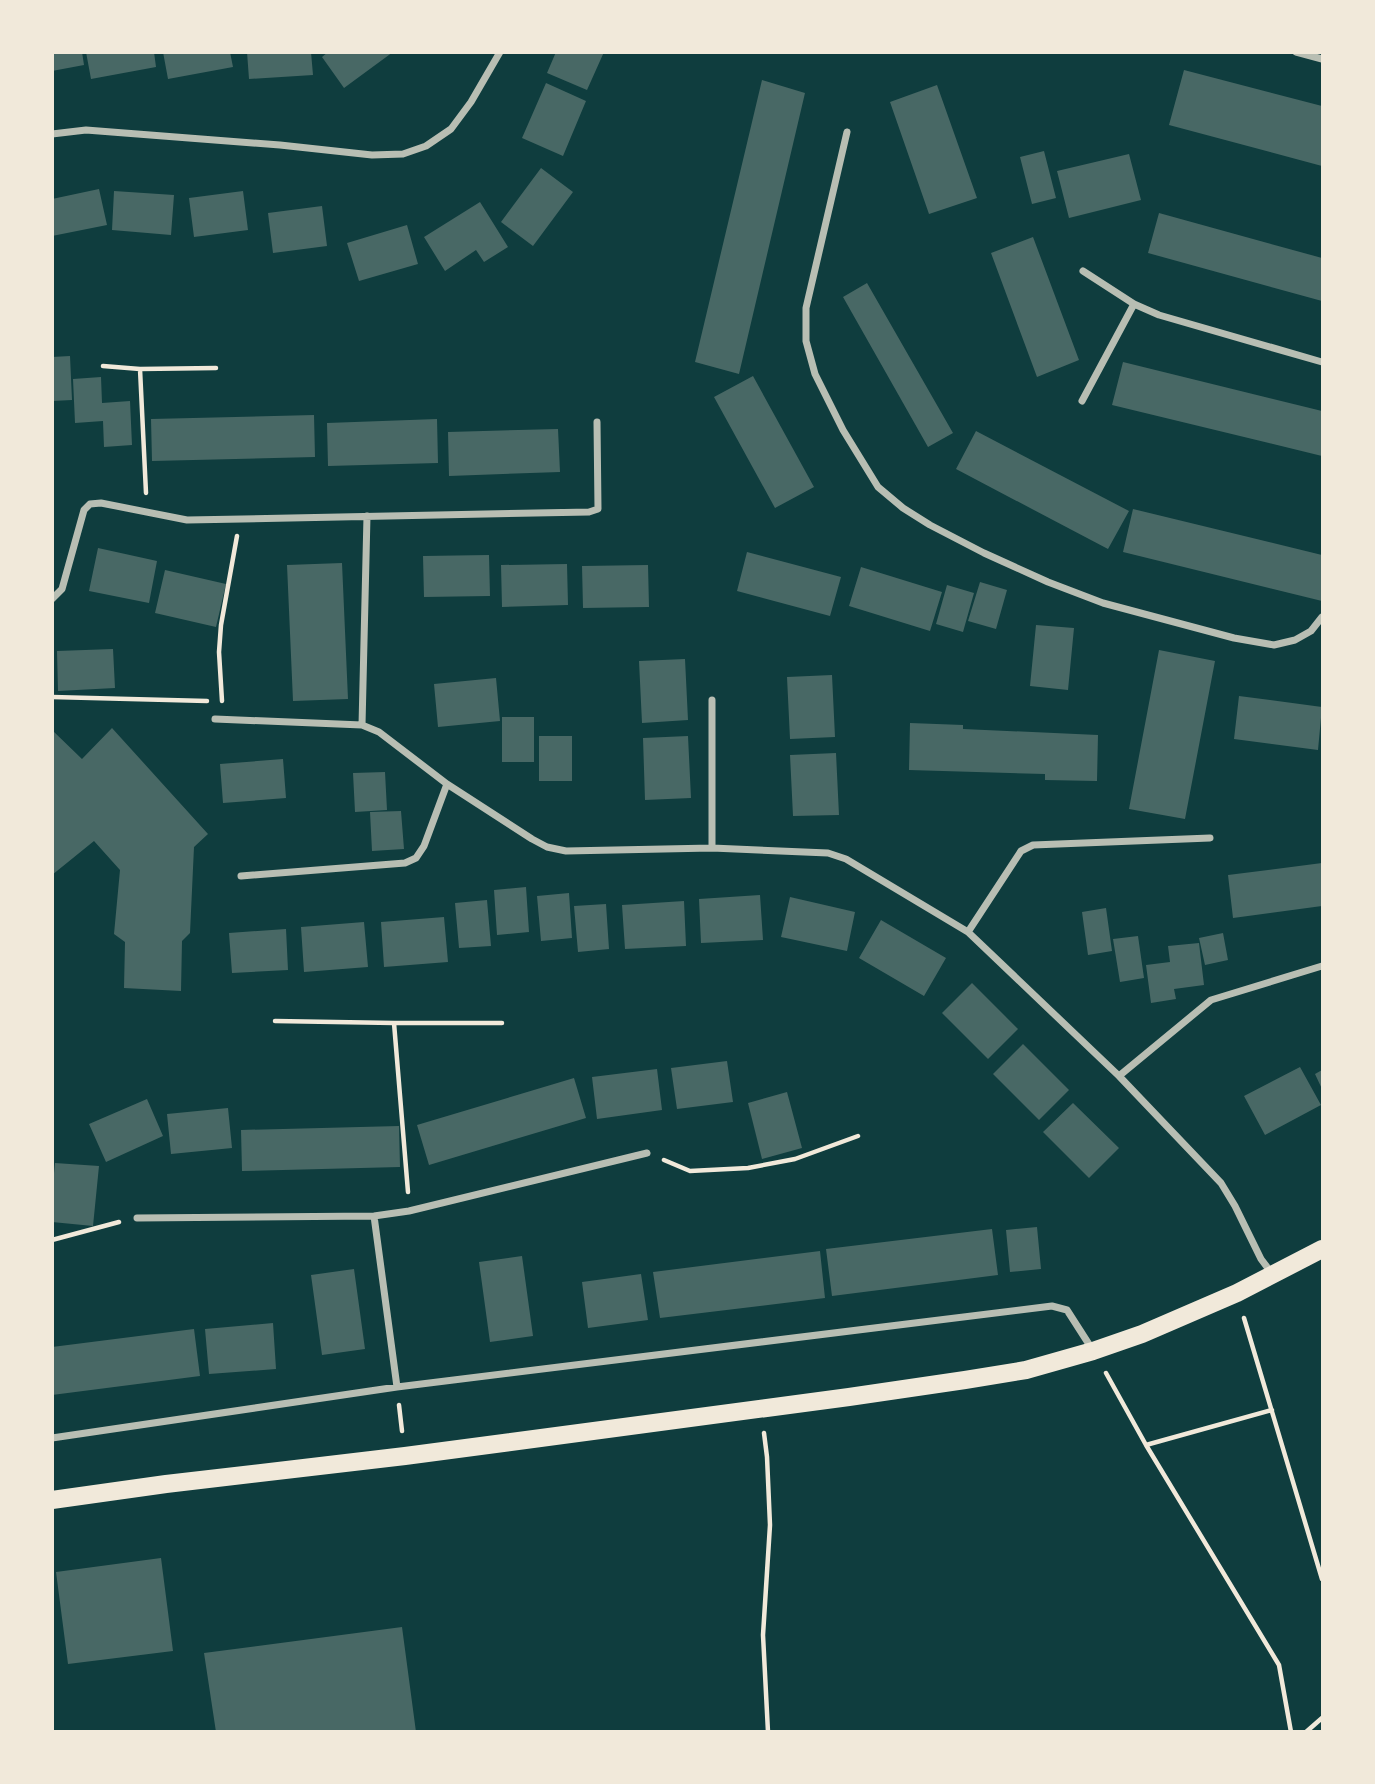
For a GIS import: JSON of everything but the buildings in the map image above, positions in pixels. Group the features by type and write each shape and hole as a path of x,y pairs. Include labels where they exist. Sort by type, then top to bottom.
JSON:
{"main road":[{"path":"52,1500 405,1456 1026,1370 1142,1334 1237,1293 1322,1249"}],"street":[{"path":"52,134 86,130 372,155 403,153 426,146 451,129 471,102 500,52"},
{"path":"1297,52 1322,59"},
{"path":"847,132 806,308 806,341 816,374 843,430 878,487 930,526 984,553 1103,603 1234,638 1274,645 1295,640 1311,631 1322,617"},
{"path":"1083,271 1134,304 1159,315 1322,362"},
{"path":"1082,401 1134,304"},
{"path":"52,599 62,589 84,510 90,504 101,503 187,520 589,512 598,509 597,422"},
{"path":"362,725 367,516"},
{"path":"712,700 712,848"},
{"path":"218,719 362,725 379,732 447,784 547,847 566,851 712,848 828,853 846,859 968,932 1119,1076 1221,1183 1261,1259 1273,1275"},
{"path":"241,876 405,863 416,858 424,846 447,784"},
{"path":"968,932 1021,851 1033,845 1210,838"},
{"path":"1119,1076 1211,1000 1322,966"},
{"path":"137,1218 374,1216 409,1211 647,1153"},
{"path":"374,1216 397,1387"},
{"path":"52,1438 397,1387 1052,1306 1067,1310 1093,1351"}],"path":[{"path":"103,366 140,369 216,368"},
{"path":"140,369 147,511"},
{"path":"218,719 222,701 219,652 221,625 240,518"},
{"path":"52,697 222,701"},
{"path":"275,1020 502,1023"},
{"path":"394,1023 409,1211"},
{"path":"647,1153 690,1171 748,1168 796,1159 858,1136"},
{"path":"52,1240 137,1218"},
{"path":"1237,1293 1322,1579"},
{"path":"1093,1351 1146,1445 1279,1665 1291,1731"},
{"path":"399,1406 402,1432"},
{"path":"761,1408 767,1457 770,1525 763,1635 768,1731"},
{"path":"1146,1445 1272,1410"},
{"path":"1306,1731 1322,1718"}]}
